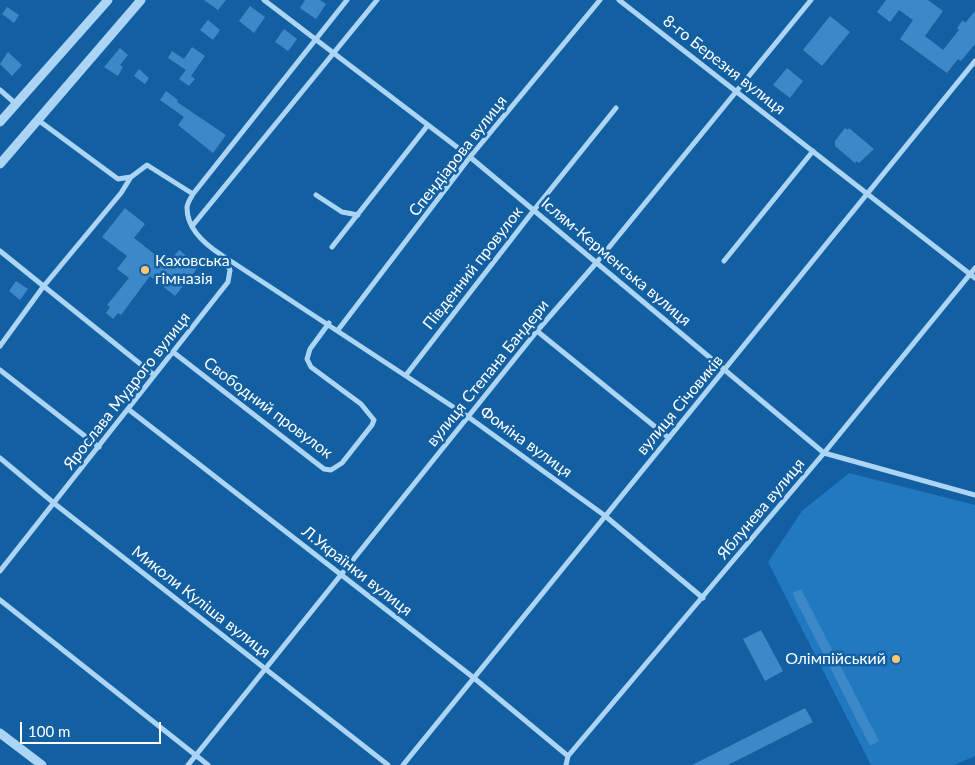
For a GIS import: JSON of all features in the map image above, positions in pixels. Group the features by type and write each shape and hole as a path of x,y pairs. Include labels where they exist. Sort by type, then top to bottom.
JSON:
{"street":[{"path":"0,122 108,0"},
{"path":"0,164 141,0"},
{"name":"Іслям-Керменська вулиця","path":"264,0 316,40 335,52 470,158 824,453 975,495"},
{"path":"223,256 208,246 198,236 186,206 193,194 347,0"},
{"path":"193,225 377,0"},
{"name":"Спендіарова вулиця","path":"338,330 470,158 600,0"},
{"name":"8-го Березня вулиця","path":"619,0 972,276"},
{"name":"вулиця Степана Бандери","path":"188,765 536,331 597,262 811,0"},
{"name":"вулиця Січовиків","path":"403,765 604,515 726,370 866,193 975,61"},
{"path":"0,90 16,104"},
{"name":"Південний провулок","path":"406,375 616,108"},
{"path":"38,120 114,177 125,180 144,166 152,166 193,194"},
{"path":"332,247 428,125"},
{"path":"724,261 813,151"},
{"path":"0,346 43,287 121,193 131,177"},
{"path":"316,195 342,212 358,215"},
{"path":"0,251 154,376"},
{"name":"Фоміна вулиця","path":"223,256 467,416 604,515 703,598"},
{"name":"Ярослава Мудрого вулиця","path":"0,571 55,504 228,282 230,270 223,256"},
{"name":"Яблунева вулиця","path":"566,765 568,756 703,598 972,276 975,268"},
{"name":"Свободний провулок","path":"173,352 324,469 331,470 342,463 374,420 360,404 311,367 307,359 310,349 329,324"},
{"path":"536,331 669,438"},
{"path":"0,370 99,447"},
{"name":"Л.Українки вулиця","path":"128,408 474,678 568,756"},
{"name":"Миколи Куліша вулиця","path":"0,458 55,504 388,765"},
{"path":"0,600 208,765"},
{"path":"0,732 42,765"}],"shaded area":[{"name":"Олімпійський","path":"849,473 975,505 975,756 954,765 871,765 768,562 802,511"}],"building":[{"path":"204,0 226,0 218,10"},
{"path":"305,0 320,0 326,4 316,19 300,8"},
{"path":"886,0 928,0 943,11 925,36 943,50 959,30 957,28 963,20 965,23 975,11 975,44 961,61 958,59 947,73 900,39 913,20 899,10 890,22 877,12"},
{"path":"250,6 265,17 254,33 239,21"},
{"path":"7,7 19,15 14,23 2,14"},
{"path":"830,16 850,32 822,66 803,50"},
{"path":"208,20 220,30 213,40 200,30"},
{"path":"284,29 297,39 288,51 275,42"},
{"path":"192,47 205,56 191,76 195,79 189,86 179,79 186,70 168,58 172,51 184,59"},
{"path":"120,48 128,55 120,65 123,67 118,76 104,67"},
{"path":"8,52 22,65 12,76 0,64"},
{"path":"787,68 803,81 790,98 773,85"},
{"path":"139,69 149,78 145,84 134,76"},
{"path":"166,91 178,100 177,102 226,135 213,153 178,125 184,117 160,100"},
{"path":"845,128 848,130 849,128 874,149 859,163 857,161 855,163 835,146 835,141"},
{"path":"125,208 145,224 134,238 167,264 179,250 199,266 175,296 150,276 121,315 118,313 113,319 106,313 110,307 107,305 129,278 117,269 127,256 102,237"},
{"path":"16,281 28,289 20,300 9,291"},
{"path":"801,589 879,741 870,746 792,593"},
{"path":"761,630 783,671 765,681 743,639"},
{"path":"805,708 813,722 728,765 692,765"}],"place":[{"name":"Каховська гімназія","path":"145,270"},
{"name":"Олімпійський","path":"896,659"}]}
